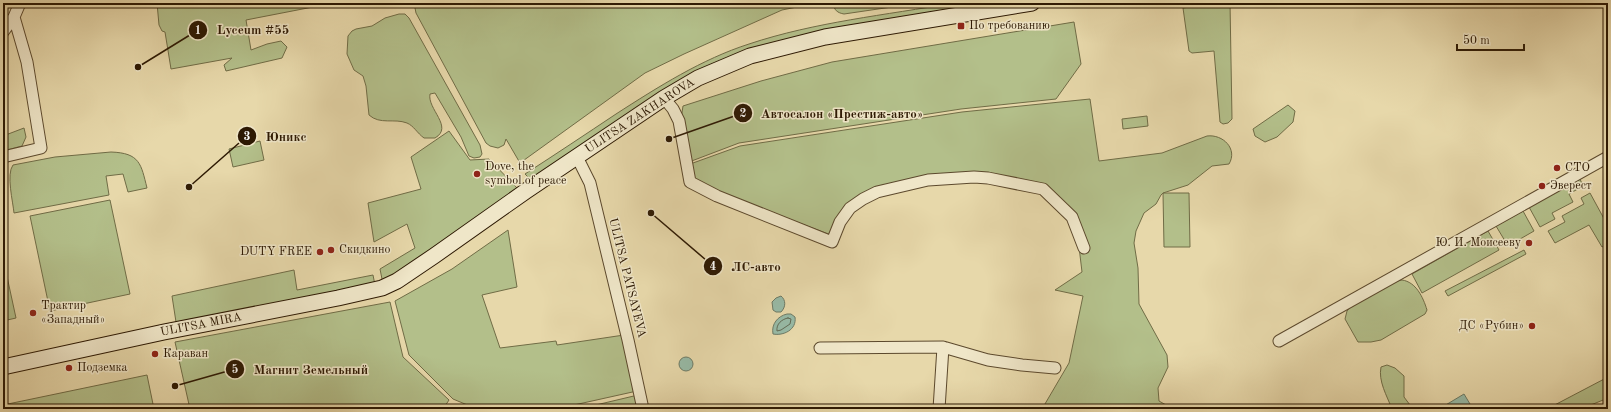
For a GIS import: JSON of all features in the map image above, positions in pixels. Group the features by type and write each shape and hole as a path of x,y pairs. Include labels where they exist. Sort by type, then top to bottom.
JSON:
{"main road":[{"name":"ULITSA ZAKHAROVA","path":"397,281 664,98 698,78 750,56 825,37 1032,3"},
{"name":"ULITSA MIRA","path":"3,367 164,332 338,298 382,288 397,281"}],"street":[{"path":"3,32 14,16 18,4"},
{"path":"3,157 41,148 27,62 14,16"},
{"path":"664,98 673,109 679,121 690,182 717,196 832,242 840,222 850,208 877,192 928,180 954,177 988,178 1043,189 1072,217 1084,248"},
{"name":"ULITSA PATSAYEVA","path":"577,157 590,183 643,409"},
{"path":"1279,341 1608,157"},
{"path":"820,348 943,347 988,360 1022,366 1054,368"},
{"path":"939,409 943,347"}],"green space":[{"path":"157,3 347,3 318,6 246,20 251,50 281,41 287,47 282,58 226,71 224,65 232,58 171,69 165,32 162,31 159,25"},
{"path":"414,3 817,3 782,10 645,73 520,163 506,139 504,145 498,148 490,146 486,143 416,13"},
{"path":"834,3 919,3 844,14 836,11 834,8"},
{"path":"954,3 963,3 960,7 751,50 532,181 525,174 664,84 714,57 774,36 799,30"},
{"path":"1213,3 1230,3 1232,119 1228,123 1223,124 1220,122 1214,51 1192,53 1189,51 1183,8"},
{"path":"405,14 409,18 480,145 482,154 480,157 474,158 469,156 461,137 435,93 430,94 430,100 441,123 442,129 440,134 435,138 424,138 407,123 382,121 369,115 366,86 363,76 354,70 347,54 348,36 356,29 372,26 385,18"},
{"path":"1074,22 1081,64 1056,99 961,109 739,143 689,162 681,119 683,106 761,81 832,62"},
{"path":"1090,99 1099,161 1162,153 1207,136 1218,137 1223,140 1230,148 1232,153 1229,164 1212,166 1188,185 1163,193 1156,204 1144,213 1136,231 1134,243 1138,268 1139,304 1167,355 1168,367 1158,388 1159,401 1166,405 1169,409 1042,409 1069,363 1083,296 1055,290 1082,272 1075,213 1040,183 988,174 875,189 831,235 717,192 692,178 691,165 693,163 740,146 962,112"},
{"path":"1288,105 1295,111 1293,122 1277,137 1265,142 1255,136 1253,129"},
{"path":"1147,116 1148,126 1123,129 1122,119"},
{"path":"24,128 26,137 22,146 3,151 3,136"},
{"path":"449,131 470,160 489,159 519,190 383,284 380,269 415,248 407,224 374,242 368,203 421,189 411,157"},
{"path":"260,141 264,160 233,167 229,149"},
{"path":"111,152 128,155 138,161 143,172 147,188 128,192 123,174 106,176 109,195 14,213 10,181 11,169 13,165 55,157"},
{"path":"1580,179 1583,186 1569,194 1573,202 1552,213 1555,219 1540,227 1529,207"},
{"path":"1163,193 1189,193 1190,247 1164,247"},
{"path":"1590,193 1608,226 1608,244 1602,247 1589,225 1555,243 1548,231 1565,222 1562,216 1584,204 1581,198"},
{"path":"110,200 130,294 50,311 30,216"},
{"path":"1523,211 1534,231 1508,246 1496,226"},
{"path":"508,230 517,287 482,295 500,348 556,341 557,345 624,335 637,391 556,409 477,409 453,399 409,355 395,301 452,269"},
{"path":"1488,231 1499,250 1422,293 1412,274"},
{"path":"1524,250 1526,254 1448,296 1445,291"},
{"path":"3,258 16,318 3,321"},
{"path":"294,270 297,290 373,275 375,285 176,322 172,296"},
{"path":"1402,280 1407,281 1418,291 1427,310 1425,314 1381,340 1358,342 1345,319 1347,311 1352,305 1393,282"},
{"path":"390,302 403,357 449,400 443,409 190,409 175,342"},
{"path":"1387,365 1395,368 1404,376 1404,397 1413,409 1392,409 1380,372 1381,367"},
{"path":"147,375 154,409 3,409 3,405"},
{"path":"1608,377 1608,398 1581,409 1547,409"},
{"path":"638,395 641,409 579,409"}],"water":[{"path":"781,296 784,299 785,306 781,312 776,312 773,310 772,302"},
{"path":"787,314 791,314 795,317 795,322 792,329 785,333 773,334 773,327 776,321"},
{"path":"683,357 689,357 693,361 693,367 689,371 683,371 679,367 679,361"},
{"path":"1464,394 1473,409 1439,409"}],"place":[{"name":"По требованию","path":"961,26"},
{"name":"Lyceum #55","path":"138,67"},
{"name":"Автосалон «Престиж-авто»","path":"669,139"},
{"name":"СТО","path":"1557,168"},
{"name":"Dove, the symbol of peace","path":"477,174"},
{"name":"Эверест","path":"1542,186"},
{"name":"Юникс","path":"189,187"},
{"name":"ЛС-авто","path":"651,213"},
{"name":"Ю. И. Моисееву","path":"1529,243"},
{"name":"Скидкино","path":"331,250"},
{"name":"DUTY FREE","path":"320,252"},
{"name":"Трактир «Западный»","path":"33,313"},
{"name":"ДС «Рубин»","path":"1532,326"},
{"name":"Караван","path":"155,354"},
{"name":"Подземка","path":"69,368"},
{"name":"Магнит Земельный","path":"175,386"}]}
